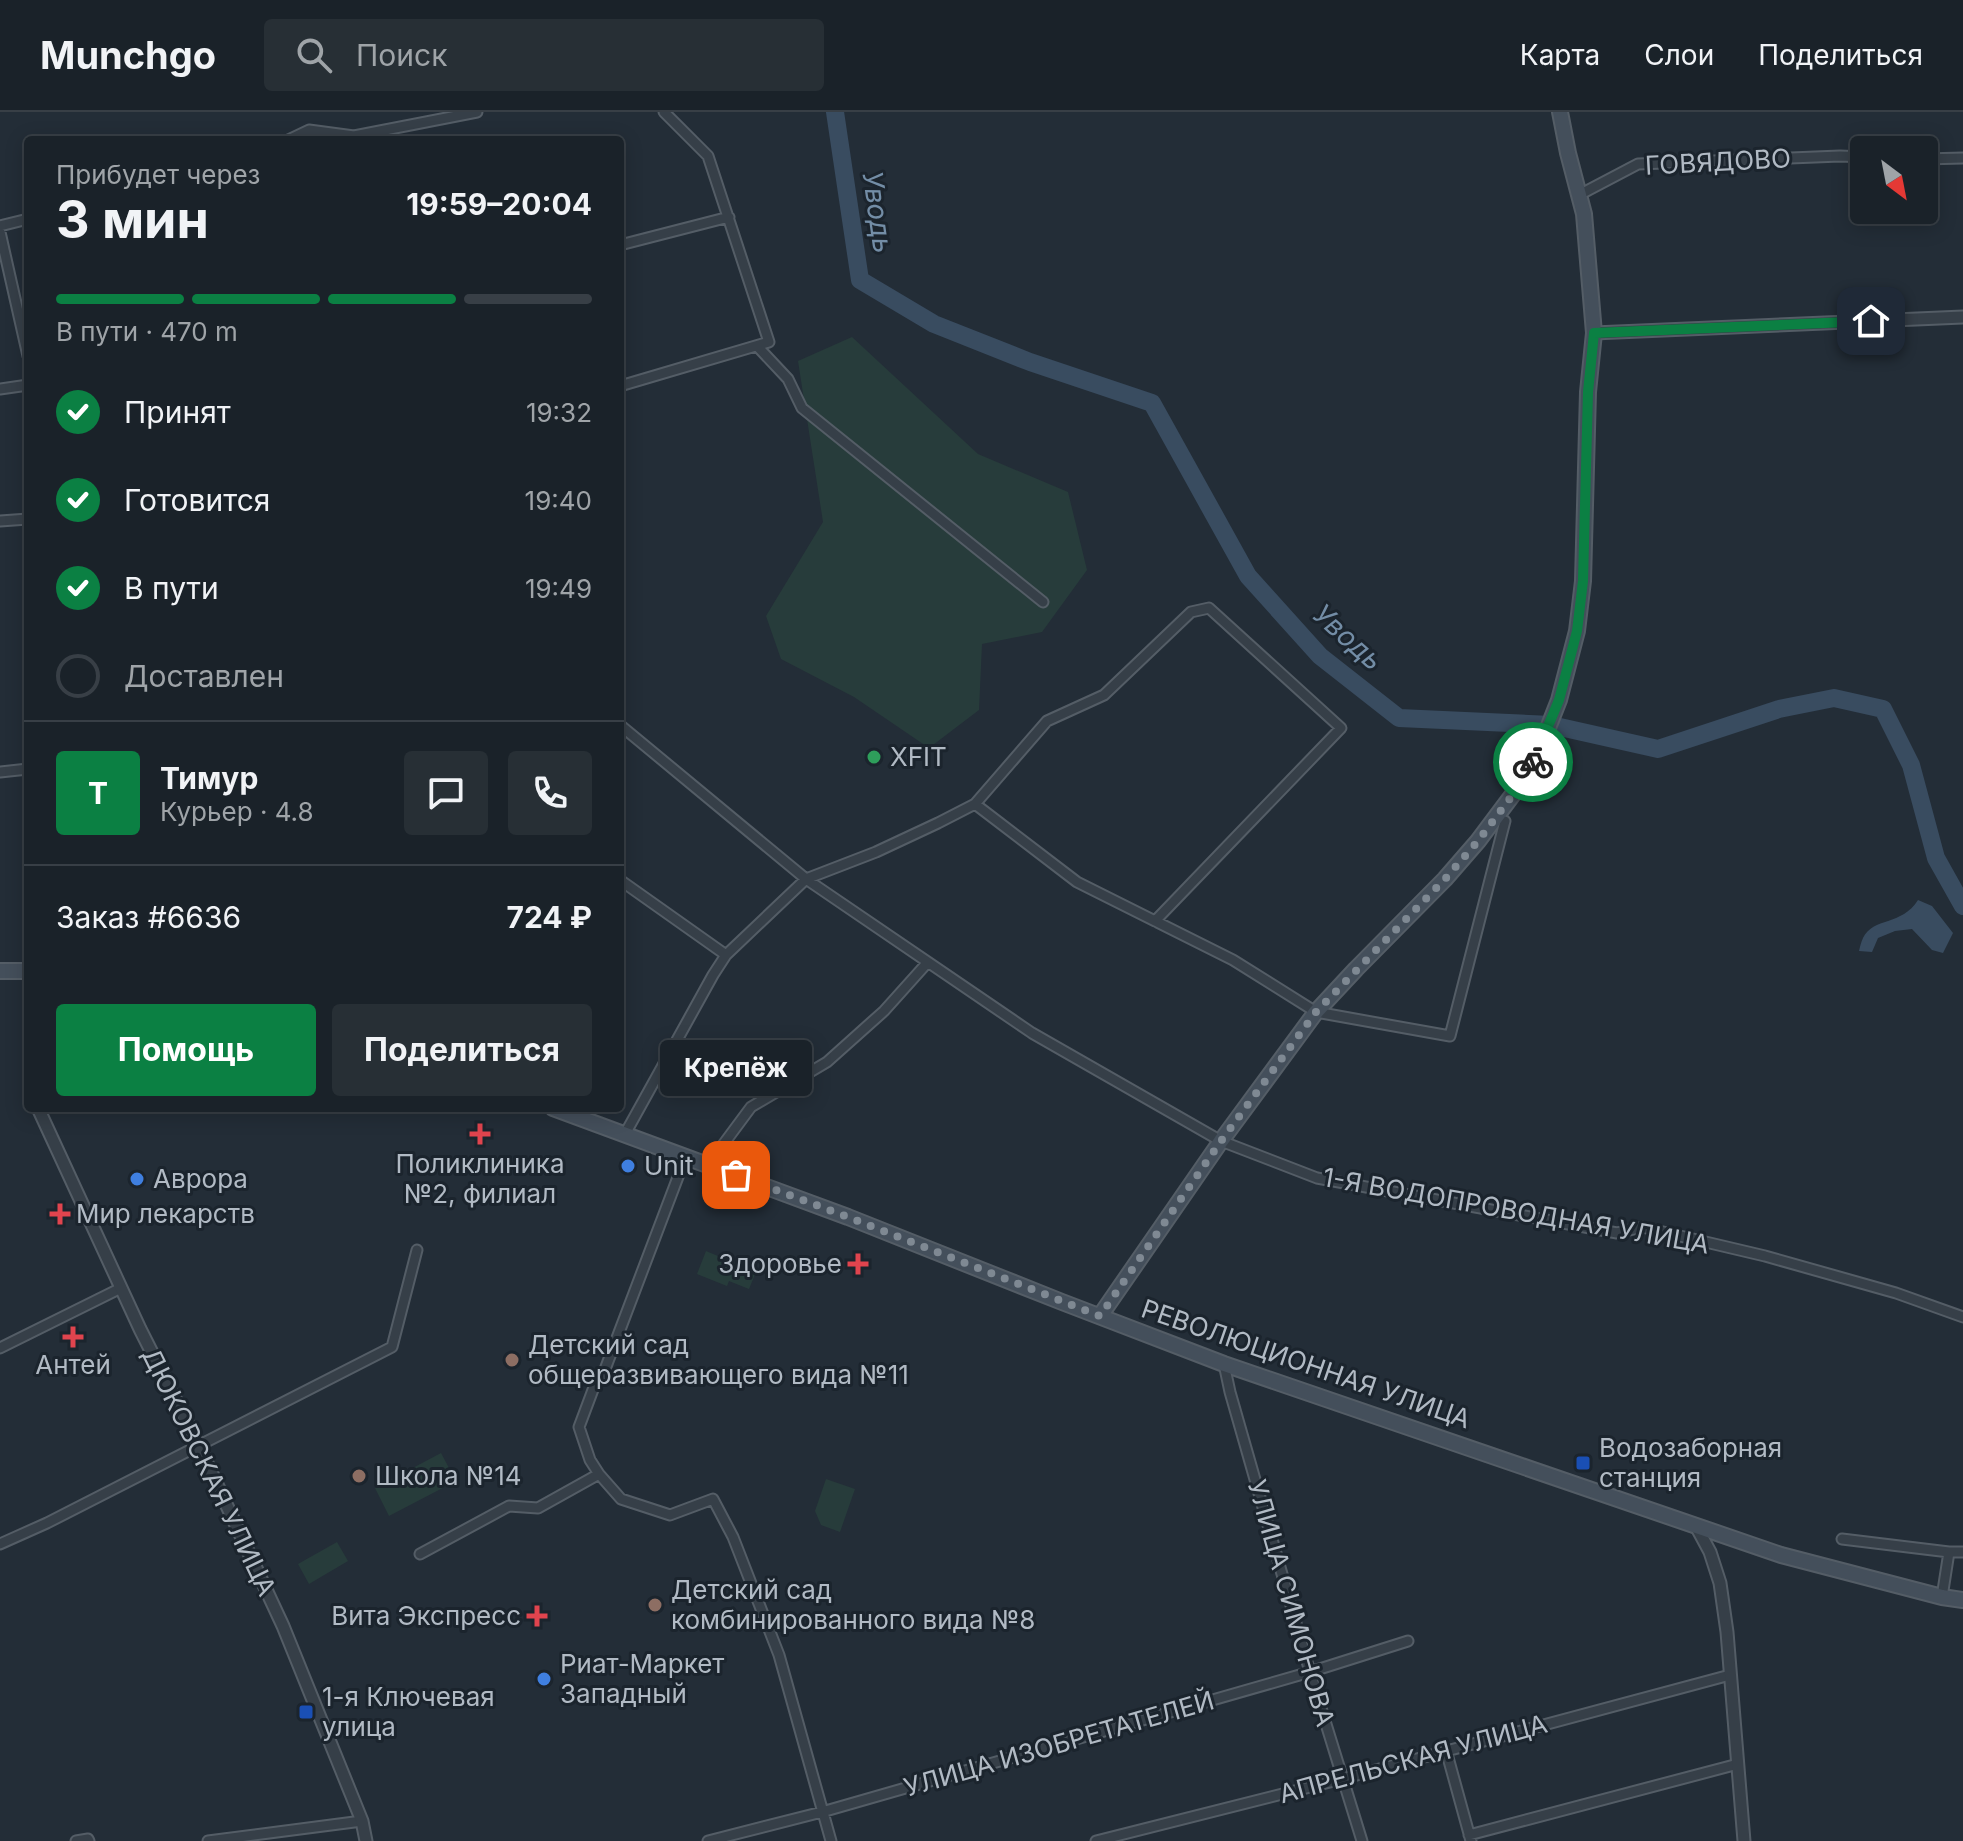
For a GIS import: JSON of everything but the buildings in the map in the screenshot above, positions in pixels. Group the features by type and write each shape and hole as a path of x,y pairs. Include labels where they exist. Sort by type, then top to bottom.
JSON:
{"main road":[{"path":"1100,1316 1221,1141 1316,1012 1445,879 1517,789 1537,756 1559,700 1577,631 1583,581 1588,392 1594,333 1584,214 1560,112"},
{"path":"0,971 24,971"},
{"name":"РЕВОЛЮЦИОННАЯ УЛИЦА","path":"564,1112 848,1217 1224,1364 1781,1555 1963,1600"}],"street":[{"path":"363,136 477,112"},
{"path":"624,385 769,342 708,156 664,112"},
{"path":"296,136 309,130 343,136"},
{"name":"ГОВЯДОВО","path":"1579,195 1638,164 1850,157"},
{"path":"1938,159 1963,158"},
{"path":"624,244 729,217"},
{"path":"0,226 24,220"},
{"path":"0,232 24,338"},
{"path":"1594,333 1963,317"},
{"path":"757,346 788,379 802,408 1043,602"},
{"path":"0,389 24,386"},
{"path":"0,521 24,519"},
{"path":"625,1134 726,955 806,879 876,852 975,804 1047,721 1104,695 1191,612 1209,608 1341,728 1155,921"},
{"name":"1-Я ВОДОПРОВОДНАЯ УЛИЦА","path":"624,728 806,879 1032,1033 1221,1141 1317,1178 1617,1233 1642,1227 1794,1264 1896,1293 1963,1317"},
{"path":"0,772 24,769"},
{"path":"975,804 1077,882 1233,960 1316,1012 1450,1036 1505,821"},
{"path":"624,883 726,955"},
{"path":"708,1165 751,1107 827,1062 884,1011 928,962"},
{"name":"ДЮКОВСКАЯ УЛИЦА","path":"40,1112 283,1626 362,1821 366,1841"},
{"path":"686,1156 604,1372 597,1379 579,1427 590,1460 621,1499 670,1515 713,1499 733,1537 787,1677 831,1841"},
{"path":"0,1544 392,1347 417,1250"},
{"path":"0,1348 121,1288"},
{"name":"УЛИЦА СИМОНОВА","path":"1224,1364 1310,1672 1362,1841"},
{"path":"420,1554 509,1506 538,1508 599,1474"},
{"path":"1696,1526 1710,1552 1720,1583 1727,1632 1744,1841"},
{"path":"1842,1539 1963,1552"},
{"path":"1942,1597 1949,1552"},
{"name":"УЛИЦА ИЗОБРЕТАТЕЛЕЙ","path":"708,1841 822,1812 1408,1641"},
{"name":"АПРЕЛЬСКАЯ УЛИЦА","path":"1103,1840 1730,1675"},
{"path":"1446,1750 1470,1838 1738,1764"},
{"path":"208,1841 362,1821"},
{"path":"76,1841 89,1841"}],"green space":[{"path":"852,337 978,454 1068,492 1087,570 1042,632 982,644 979,710 929,748 854,697 781,659 766,616 823,522 798,361"},
{"path":"706,1251 756,1272 749,1289 729,1281 727,1286 697,1274"},
{"path":"441,1453 456,1481 389,1516 375,1488"},
{"path":"826,1479 855,1489 840,1532 821,1525 815,1511"},
{"path":"337,1542 348,1561 309,1584 298,1564"}],"water":[{"path":"1918,900 1932,906 1953,933 1943,953 1932,950 1912,929 1895,931 1878,938 1872,952 1859,951 1868,931 1904,914"}],"waterway":[{"name":"Уводь","path":"835,112 860,280 934,324 1030,362 1152,403 1248,576 1320,656 1399,718 1551,725 1658,749 1779,709 1834,698 1883,709 1911,765 1936,858 1963,906"}],"way so far":[{"path":"736,1175 1100,1316 1171,1211 1316,1012 1478,841 1533,762"}],"place":[{"name":"XFIT","path":"874,757"},
{"name":"Поликлиника №2, филиал","path":"480,1134"},
{"name":"Unit","path":"628,1166"},
{"name":"Крепёж","path":"736,1175"},
{"name":"Аврора","path":"137,1179"},
{"name":"Мир лекарств","path":"60,1214"},
{"name":"Здоровье","path":"858,1264"},
{"name":"Антей","path":"73,1337"},
{"name":"Детский сад общеразвивающего вида №11","path":"512,1360"},
{"name":"Водозаборная станция","path":"1583,1463"},
{"name":"Школа №14","path":"359,1476"},
{"name":"Детский сад комбинированного вида №8","path":"655,1605"},
{"name":"Вита Экспресс","path":"537,1616"},
{"name":"Риат-Маркет Западный","path":"544,1679"},
{"name":"1-я Ключевая улица","path":"306,1712"}],"route":[{"path":"1533,762 1559,700 1577,631 1583,581 1588,392 1594,333 1871,321"}]}
